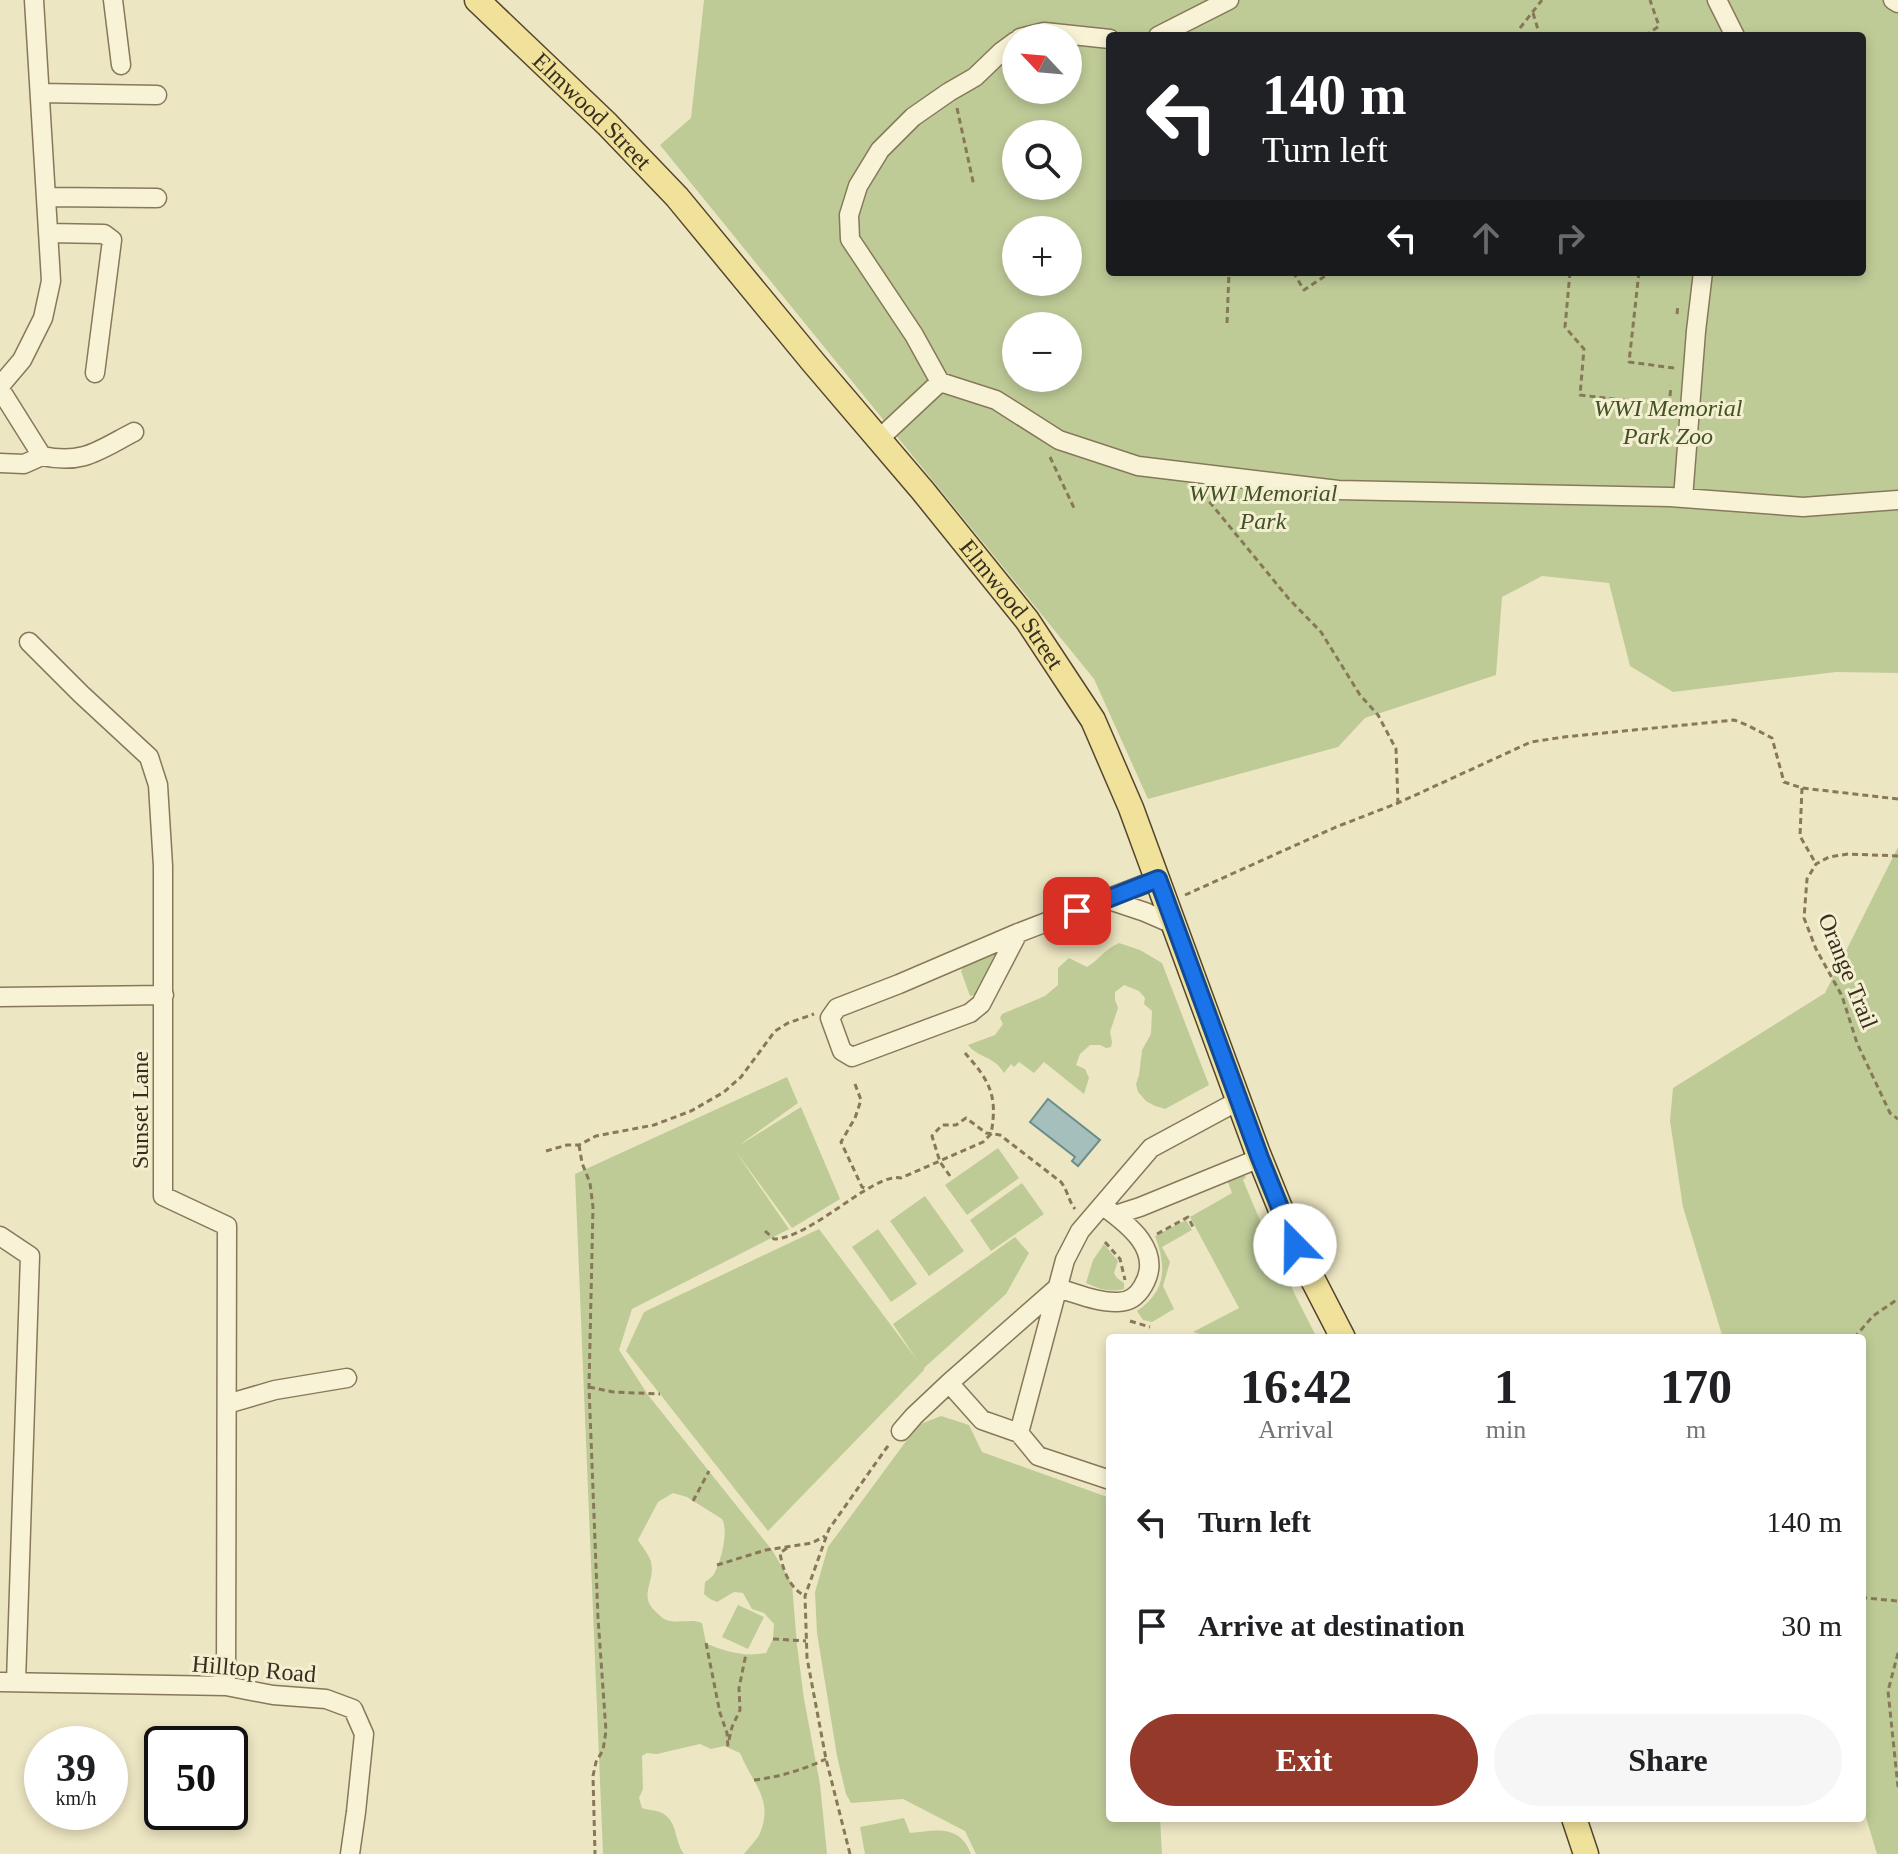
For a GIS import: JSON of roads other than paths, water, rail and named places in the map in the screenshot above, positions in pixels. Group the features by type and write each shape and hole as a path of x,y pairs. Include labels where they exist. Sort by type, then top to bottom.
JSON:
{"main road":[{"name":"Elmwood Street","path":"477,0 607,124 677,197 1027,620 1093,720 1131,808 1238,1101 1295,1245 1341,1334"},
{"path":"1575,1822 1586,1854"}],"street":[{"path":"34,0 51,281 43,318 22,360 0,387 42,456"},
{"path":"113,0 121,65"},
{"path":"1166,32 1229,0"},
{"path":"1717,0 1733,32"},
{"path":"1082,36 1106,39"},
{"path":"1002,51 975,77 913,117 880,150 858,186 849,215 850,239 914,335 940,382 996,400 1059,440 1138,466 1338,490 1683,498 1803,507 1898,500"},
{"path":"40,93 157,95"},
{"path":"46,197 157,198"},
{"path":"48,233 104,234 112,240 95,373"},
{"path":"1683,498 1703,276"},
{"path":"879,439 940,382"},
{"path":"0,463 24,464 42,456 59,460 87,457 134,432"},
{"name":"Sunset Lane","path":"29,642 149,757 158,785 163,866 163,1196 227,1226 226,1686"},
{"path":"1018,933 981,1004 970,1013 852,1057 842,1051 830,1018 837,1008 1018,933 1158,879"},
{"path":"1106,899 1145,912 1171,914"},
{"path":"0,997 164,995"},
{"path":"1019,1433 1065,1260 1080,1231 1109,1210 1151,1148 1238,1101"},
{"path":"1109,1210 1140,1207 1260,1158"},
{"path":"1057,1288 1118,1302 1138,1294 1149,1271 1146,1249 1134,1230 1109,1210"},
{"path":"0,1236 30,1256 8,1682"},
{"path":"901,1431 949,1383 1057,1288"},
{"path":"227,1404 275,1390 347,1378"},
{"path":"949,1383 982,1420 1019,1433 1038,1456 1106,1479"},
{"name":"Hilltop Road","path":"8,1682 226,1686 273,1695 326,1699 353,1709 364,1734 350,1854"}],"water":[{"path":"1048,1099 1100,1140 1078,1166 1072,1161 1075,1157 1030,1122"}],"park label":[{"name":"WWI Memorial Park Zoo","path":"1668,422"},
{"name":"WWI Memorial Park","path":"1263,507"}]}
